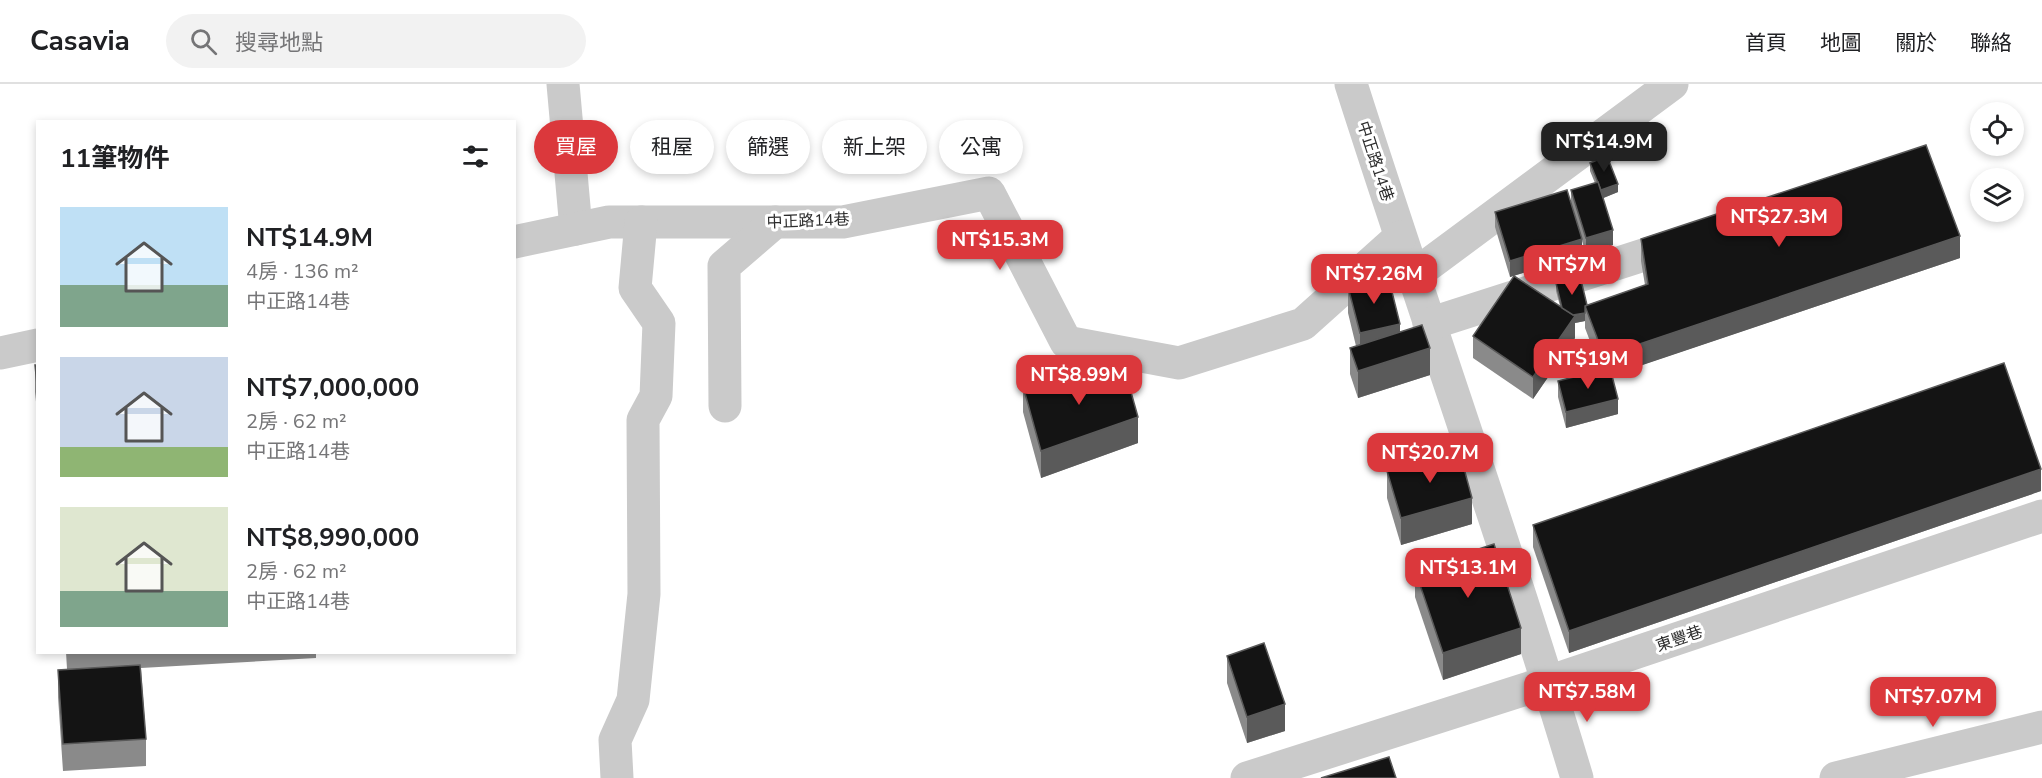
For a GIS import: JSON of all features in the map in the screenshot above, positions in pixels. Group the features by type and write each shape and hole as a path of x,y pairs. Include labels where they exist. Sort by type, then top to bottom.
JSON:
{"street":[{"path":"563,84 576,229"},
{"name":"中正路14巷","path":"1352,84 1400,237 1548,682 1577,778"},
{"path":"1413,276 1672,84"},
{"name":"中正路14巷","path":"516,242 609,222 843,222 989,193 1066,342 1179,363 1303,324 1400,237"},
{"path":"617,778 615,740 633,700 644,594 643,420 656,396 659,323 635,288 641,222"},
{"path":"725,406 724,266 776,222"},
{"path":"1429,324 1710,234"},
{"path":"0,353 36,345"},
{"name":"東豐巷","path":"1247,778 1548,682 2042,516"},
{"path":"1836,778 2042,727"}],"building":[{"path":"1926,145 1960,236 1604,356 1585,306 1648,284 1641,239"},
{"path":"1607,156 1618,184 1601,190 1590,163"},
{"path":"1598,182 1613,230 1586,238 1571,190"},
{"path":"1567,190 1582,239 1510,261 1495,212"},
{"path":"1388,276 1400,324 1360,333 1348,287"},
{"path":"1514,276 1575,316 1533,377 1473,336"},
{"path":"1580,276 1587,305 1585,313 1573,315 1562,308 1556,283"},
{"path":"1422,325 1430,348 1358,371 1350,348"},
{"path":"2004,363 2041,469 1569,631 1533,525"},
{"path":"1124,367 1138,417 1041,451 1023,386"},
{"path":"1610,368 1618,399 1566,412 1558,381"},
{"path":"1459,450 1472,498 1401,518 1387,471"},
{"path":"1494,544 1521,628 1443,653 1415,570"},
{"path":"1264,643 1285,704 1247,717 1227,656"},
{"path":"140,665 146,739 63,744 58,670"},
{"path":"1389,757 1396,778 1321,778"}]}
